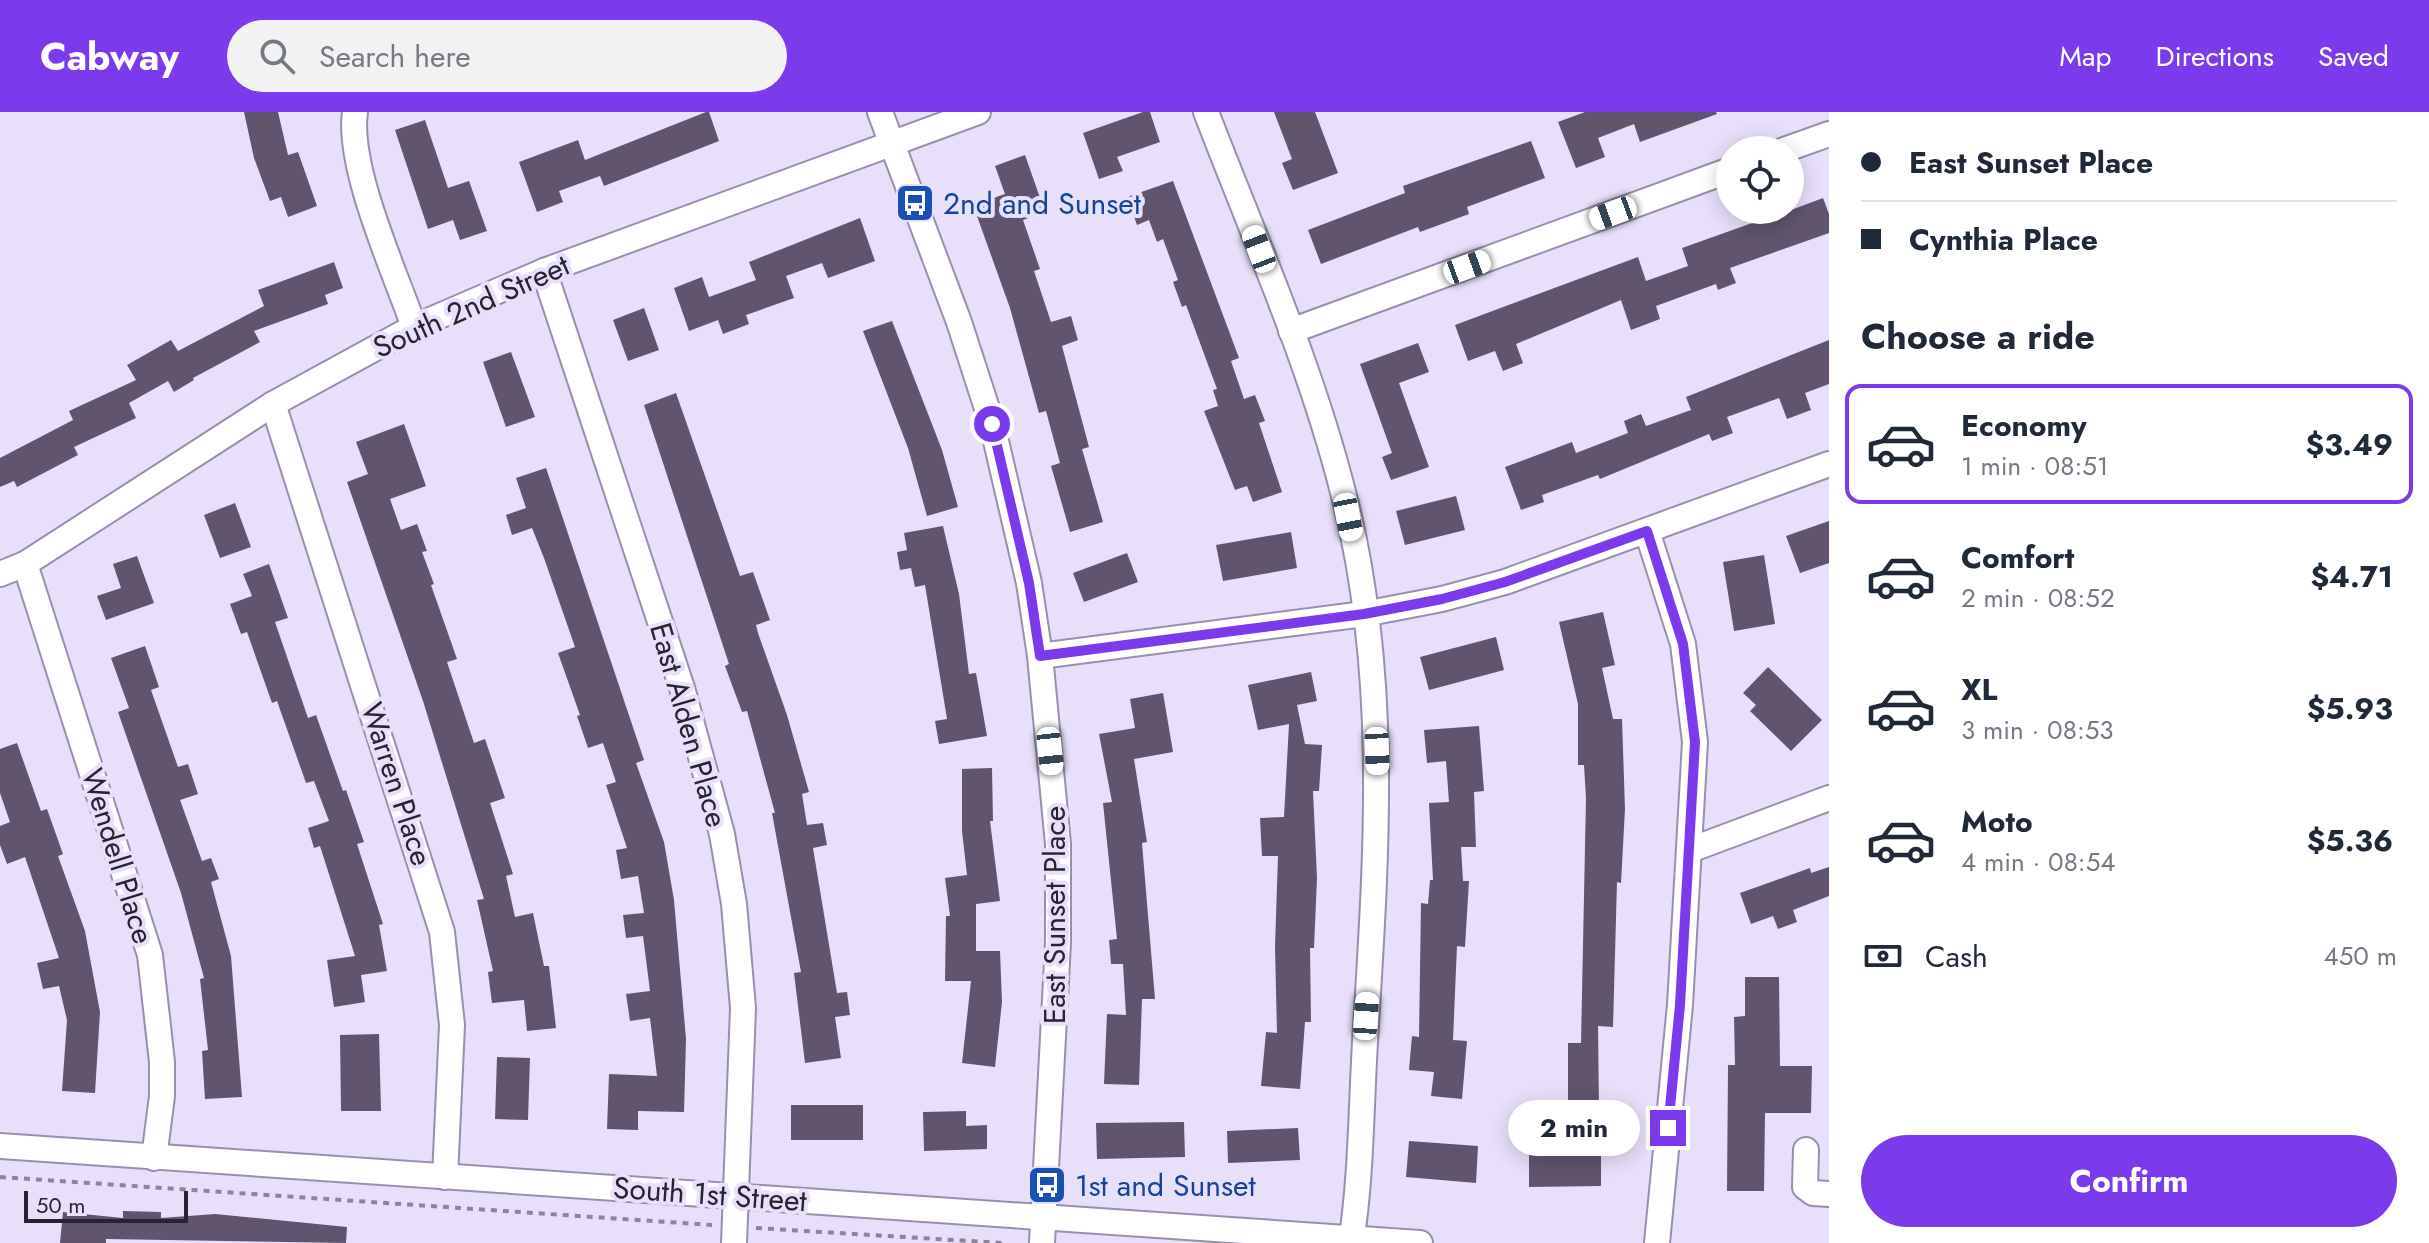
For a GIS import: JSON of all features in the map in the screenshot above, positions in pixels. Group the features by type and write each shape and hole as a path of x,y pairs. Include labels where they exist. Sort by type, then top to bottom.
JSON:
{"street":[{"path":"355,112 356,153 377,224 414,327"},
{"name":"East Sunset Place","path":"880,112 959,322 992,424 1029,583 1040,656 1058,858 1058,943 1042,1243"},
{"name":"South 2nd Street","path":"0,574 25,564 273,404 414,327 544,271 978,112"},
{"path":"1206,112 1291,331 1343,493 1364,614 1377,731 1378,833 1352,1241"},
{"path":"1804,143 1829,134"},
{"path":"1291,331 1716,175"},
{"name":"East Alden Place","path":"544,271 682,688 722,834 742,973 735,1236"},
{"name":"Warren Place","path":"273,404 435,901 442,932 452,1025 445,1177"},
{"path":"1040,656 1364,614 1442,599 1505,582 1829,464"},
{"path":"1647,531 1683,644 1695,742 1680,1005 1657,1243"},
{"name":"Wendell Place","path":"25,564 150,955 162,1062 162,1096 154,1158"},
{"path":"1690,850 1829,798"},
{"name":"South 1st Street","path":"0,1146 1045,1216 1352,1241 1420,1243"},
{"path":"1806,1150 1805,1187 1813,1193 1829,1194"}],"path":[{"path":"0,1177 701,1224 735,1236 787,1229 1003,1243"}],"building":[{"path":"244,112 278,112 288,155 298,152 317,206 288,217 281,197 270,201 254,158"},
{"path":"709,112 719,141 604,186 600,176 559,191 563,202 537,212 519,162 578,140 585,160"},
{"path":"1150,112 1160,142 1117,157 1123,171 1099,179 1083,133"},
{"path":"1274,112 1315,112 1338,173 1293,190 1282,163 1292,159"},
{"path":"1585,112 1717,114 1640,142 1634,124 1598,138 1605,157 1576,168 1558,122"},
{"path":"425,120 448,188 469,181 487,231 460,240 453,220 428,229 395,130"},
{"path":"1531,141 1545,178 1467,207 1469,214 1420,232 1418,227 1321,264 1308,230 1405,193 1403,186"},
{"path":"1025,155 1045,212 1023,220 1040,269 1034,271 1051,322 1071,316 1078,340 1062,346 1089,447 1082,449 1103,522 1070,532 1051,466 1060,463 1046,411 1039,413 1010,308 973,205 1005,194 995,166"},
{"path":"1173,181 1239,358 1231,361 1244,399 1255,395 1265,421 1259,423 1282,492 1253,502 1247,486 1235,490 1204,411 1218,406 1213,390 1217,389 1186,305 1182,307 1173,282 1178,280 1163,239 1157,242 1149,220 1137,225 1127,197"},
{"path":"1823,198 1829,214 1829,233 1730,268 1736,283 1718,290 1716,284 1656,306 1660,319 1631,330 1621,300 1516,344 1523,363 1503,371 1495,351 1468,361 1455,325 1638,257 1646,281 1688,266 1682,248 1749,224 1804,224 1804,205"},
{"path":"860,218 875,261 828,278 822,263 786,276 794,298 746,315 749,324 723,334 718,320 689,331 674,288 702,277 709,297 756,280 749,262"},
{"path":"334,262 343,288 325,295 328,304 254,331 260,342 193,378 174,392 168,381 129,403 136,418 74,447 78,455 17,487 14,481 0,487 0,458 73,420 69,411 136,380 127,365 171,340 178,351 264,306 258,290"},
{"path":"644,308 659,350 628,361 613,320"},
{"path":"892,321 942,450 958,507 927,516 908,448 863,331"},
{"path":"1829,340 1829,384 1805,393 1811,410 1787,419 1779,398 1727,417 1733,433 1712,441 1709,434 1600,479 1598,475 1542,495 1544,502 1521,510 1505,467 1572,442 1576,453 1628,433 1624,421 1641,414 1646,426 1691,410 1686,397"},
{"path":"1418,343 1429,372 1399,383 1429,467 1391,480 1382,457 1392,453 1360,364"},
{"path":"511,352 535,417 506,427 483,362"},
{"path":"676,393 740,576 753,572 770,620 756,625 809,792 802,794 807,825 823,823 827,845 813,848 837,993 847,992 850,1015 835,1017 841,1058 805,1063 794,973 801,972 772,813 775,813 747,711 742,712 725,666 729,664 644,405"},
{"path":"404,424 426,486 390,499 401,530 417,524 427,551 422,552 434,584 431,585 457,659 447,662 474,743 485,739 505,798 490,803 513,874 506,876 515,917 533,913 544,966 549,966 556,1028 527,1031 524,1000 492,1003 488,972 493,971 477,900 484,899 423,701 347,482 368,474 356,442"},
{"path":"546,468 644,760 636,763 664,842 674,900 686,1039 684,1112 638,1111 638,1130 607,1129 609,1074 657,1076 650,1018 630,1021 626,994 650,991 643,936 626,938 623,915 644,913 638,876 621,879 616,850 627,848 606,785 616,782 603,743 588,748 577,716 580,715 558,653 575,647 544,558 532,528 512,535 506,515 526,508 516,478"},
{"path":"1456,496 1465,530 1405,545 1396,511"},
{"path":"235,503 251,547 220,558 204,515"},
{"path":"1829,521 1829,563 1800,573 1786,536"},
{"path":"943,526 959,594 969,674 976,673 987,736 939,744 935,721 947,719 925,585 915,587 911,568 900,570 897,552 907,550 904,533"},
{"path":"1291,532 1297,568 1223,581 1216,545"},
{"path":"1127,553 1138,582 1084,602 1073,573"},
{"path":"1764,555 1775,624 1734,631 1723,562"},
{"path":"137,556 154,603 106,620 97,596 121,588 113,564"},
{"path":"269,564 288,618 275,622 308,718 316,715 343,791 346,790 364,842 357,844 383,924 379,925 387,971 361,975 365,1002 334,1007 327,960 355,956 320,846 314,848 308,828 329,821 314,781 306,783 277,701 272,703 247,632 241,634 230,604 252,596 243,574"},
{"path":"1603,612 1615,665 1602,668 1613,719 1622,719 1625,809 1621,883 1617,882 1613,1027 1598,1026 1599,1109 1568,1109 1568,1043 1581,1043 1586,798 1584,765 1578,765 1578,704 1559,622"},
{"path":"1496,637 1504,670 1429,690 1420,657"},
{"path":"145,646 159,687 151,690 178,767 188,764 198,794 180,800 202,861 211,858 219,879 211,882 231,956 242,1097 205,1099 202,1051 208,1050 200,979 204,978 181,893 118,712 129,708 111,658"},
{"path":"1768,667 1822,720 1791,751 1750,711 1756,705 1743,693"},
{"path":"1311,672 1317,701 1297,705 1305,744 1322,745 1319,791 1313,791 1317,878 1314,948 1310,948 1311,1022 1305,1022 1300,1089 1261,1086 1266,1032 1277,1033 1275,947 1278,856 1262,856 1260,818 1284,817 1289,724 1258,730 1248,685"},
{"path":"1163,693 1173,752 1134,759 1147,842 1142,843 1155,999 1142,999 1139,1085 1104,1084 1107,1014 1126,1015 1123,964 1111,964 1109,940 1117,939 1103,803 1112,802 1099,734 1135,728 1130,699"},
{"path":"1479,726 1484,791 1474,792 1476,847 1461,847 1463,881 1469,881 1465,947 1457,946 1453,1040 1467,1041 1462,1099 1431,1096 1434,1072 1409,1070 1412,1036 1419,1037 1421,903 1428,904 1430,880 1433,880 1429,803 1449,802 1446,761 1427,763 1424,730"},
{"path":"17,743 41,811 47,809 63,854 58,856 85,931 100,1012 95,1093 62,1091 67,1020 59,986 43,989 37,963 59,958 25,857 7,864 0,845 0,826 10,822 0,793 0,749"},
{"path":"992,768 993,821 990,821 1000,901 976,904 976,951 1000,951 1002,1002 995,1067 962,1063 971,981 945,981 946,916 950,916 945,878 967,875 962,831 962,769"},
{"path":"1829,867 1829,896 1793,910 1797,922 1778,929 1773,916 1751,924 1740,893 1810,868 1811,873"},
{"path":"1745,977 1779,977 1780,1066 1812,1066 1811,1113 1765,1113 1764,1191 1727,1191 1728,1065 1735,1065 1734,1017 1745,1016"},
{"path":"379,1034 381,1111 341,1111 340,1035"},
{"path":"497,1057 530,1058 528,1120 495,1119"},
{"path":"791,1105 863,1105 863,1140 791,1140"},
{"path":"966,1111 966,1126 987,1125 987,1149 924,1151 923,1112"},
{"path":"1184,1122 1185,1157 1097,1159 1096,1123"},
{"path":"1298,1128 1300,1160 1228,1163 1227,1131"},
{"path":"1573,1137 1573,1153 1601,1153 1601,1186 1529,1187 1529,1151 1550,1151 1550,1138"},
{"path":"1409,1141 1478,1146 1476,1183 1406,1177"},
{"path":"123,1211 161,1212 161,1218 215,1214 347,1227 346,1243 106,1239 106,1243 60,1243 63,1212 123,1218"}],"place":[{"name":"2nd and Sunset","path":"915,203"},
{"name":"1st and Sunset","path":"1047,1185"}],"route":[{"path":"992,424 1029,583 1040,656 1364,614 1442,599 1505,582 1647,531 1683,644 1695,742 1680,1005 1668,1128"}]}
